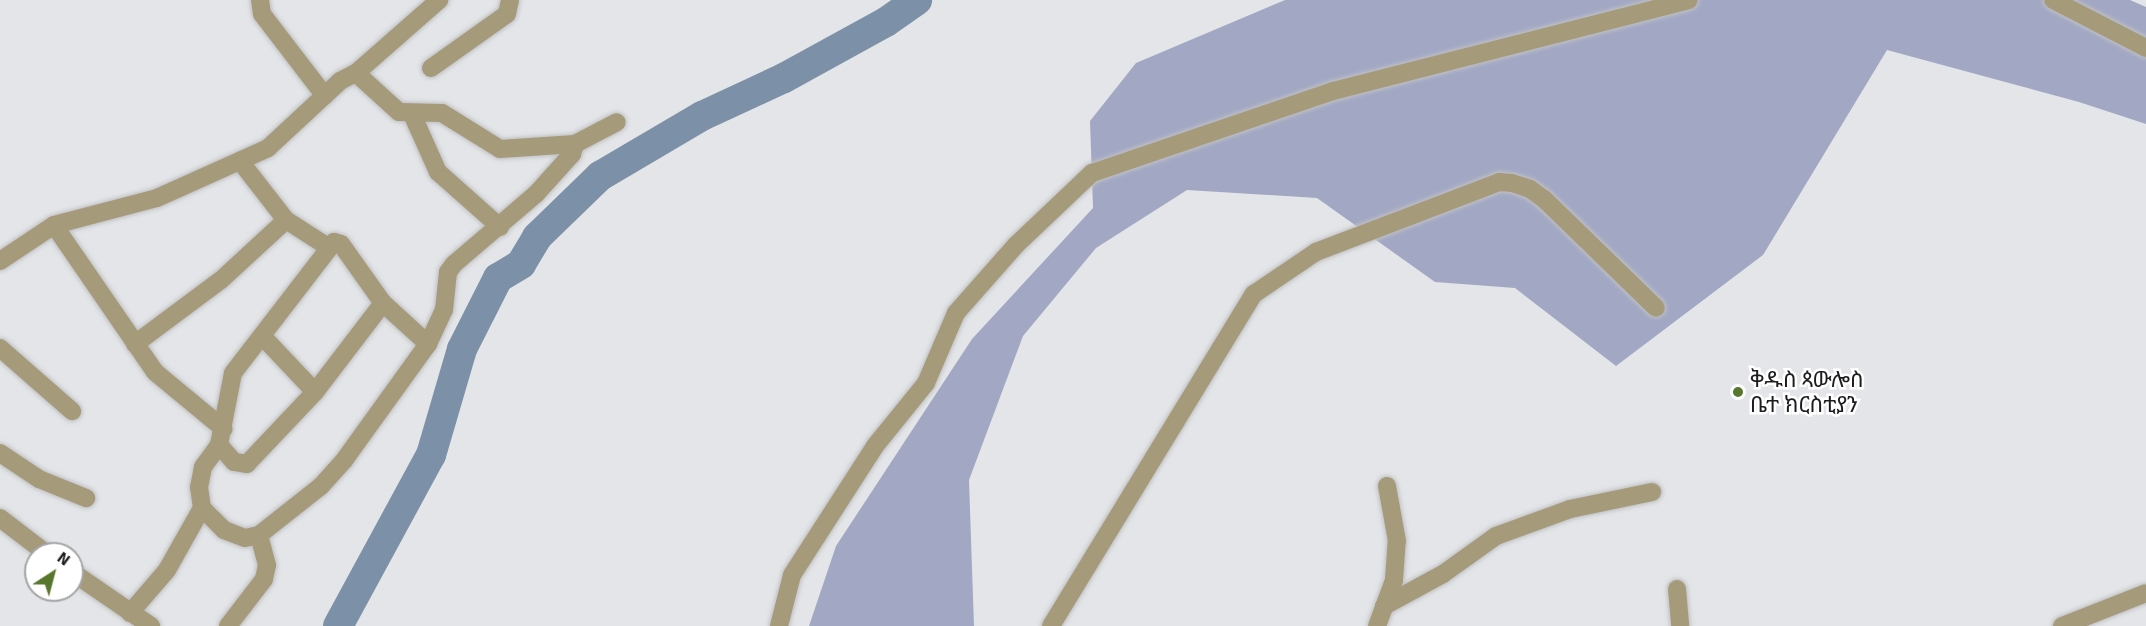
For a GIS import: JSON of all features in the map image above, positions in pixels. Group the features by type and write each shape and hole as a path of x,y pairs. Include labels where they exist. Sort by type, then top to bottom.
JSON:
{"street":[{"path":"260,0 262,14 325,96"},
{"path":"0,261 54,225 157,198 268,148 340,81 356,73 439,0"},
{"path":"431,68 507,14 510,0"},
{"path":"779,626 792,575 875,446 926,383 956,313 1016,245 1092,173 1333,91 1689,0"},
{"path":"2053,0 2146,48"},
{"path":"356,73 374,87 386,103 412,114 442,113 500,148 575,144 617,122"},
{"path":"412,114 438,172 500,227"},
{"path":"202,508 225,530 245,538 259,535 312,494 345,459 428,344 447,302 448,272 500,227 572,154 575,144"},
{"path":"240,161 286,220 327,247"},
{"path":"1051,626 1254,294 1316,252 1499,182 1512,183 1530,189 1544,199 1656,308"},
{"path":"135,344 221,280 286,220"},
{"path":"54,225 155,372 221,437 234,462 247,464 315,392 383,303"},
{"path":"130,613 167,570 202,508 199,487 203,467 221,437 233,373 264,338 327,247 334,242 341,244 383,303 428,344"},
{"path":"264,338 315,392"},
{"path":"0,348 72,411"},
{"path":"0,453 39,479 86,498"},
{"path":"1377,626 1394,580 1397,541 1387,486"},
{"path":"1384,606 1443,574 1496,536 1570,509 1652,492"},
{"path":"0,518 31,542"},
{"path":"228,626 264,579 267,566 259,535"},
{"path":"84,580 151,626"},
{"path":"1677,589 1680,626"},
{"path":"2062,626 2146,593"}],"shaded area":[{"path":"1285,0 2130,0 2146,7 2146,124 2079,102 1887,50 1763,255 1616,366 1515,288 1435,282 1317,198 1187,190 1096,248 1023,336 969,480 974,626 809,626 836,546 972,339 1093,208 1090,121 1136,63"}],"waterway":[{"path":"338,626 431,455 462,349 498,278 521,264 537,237 600,176 702,116 784,78 886,22 917,0"}],"place":[{"name":"ቅዱስ ጳውሎስ ቤተ ክርስቲያን","path":"1738,392"}]}
